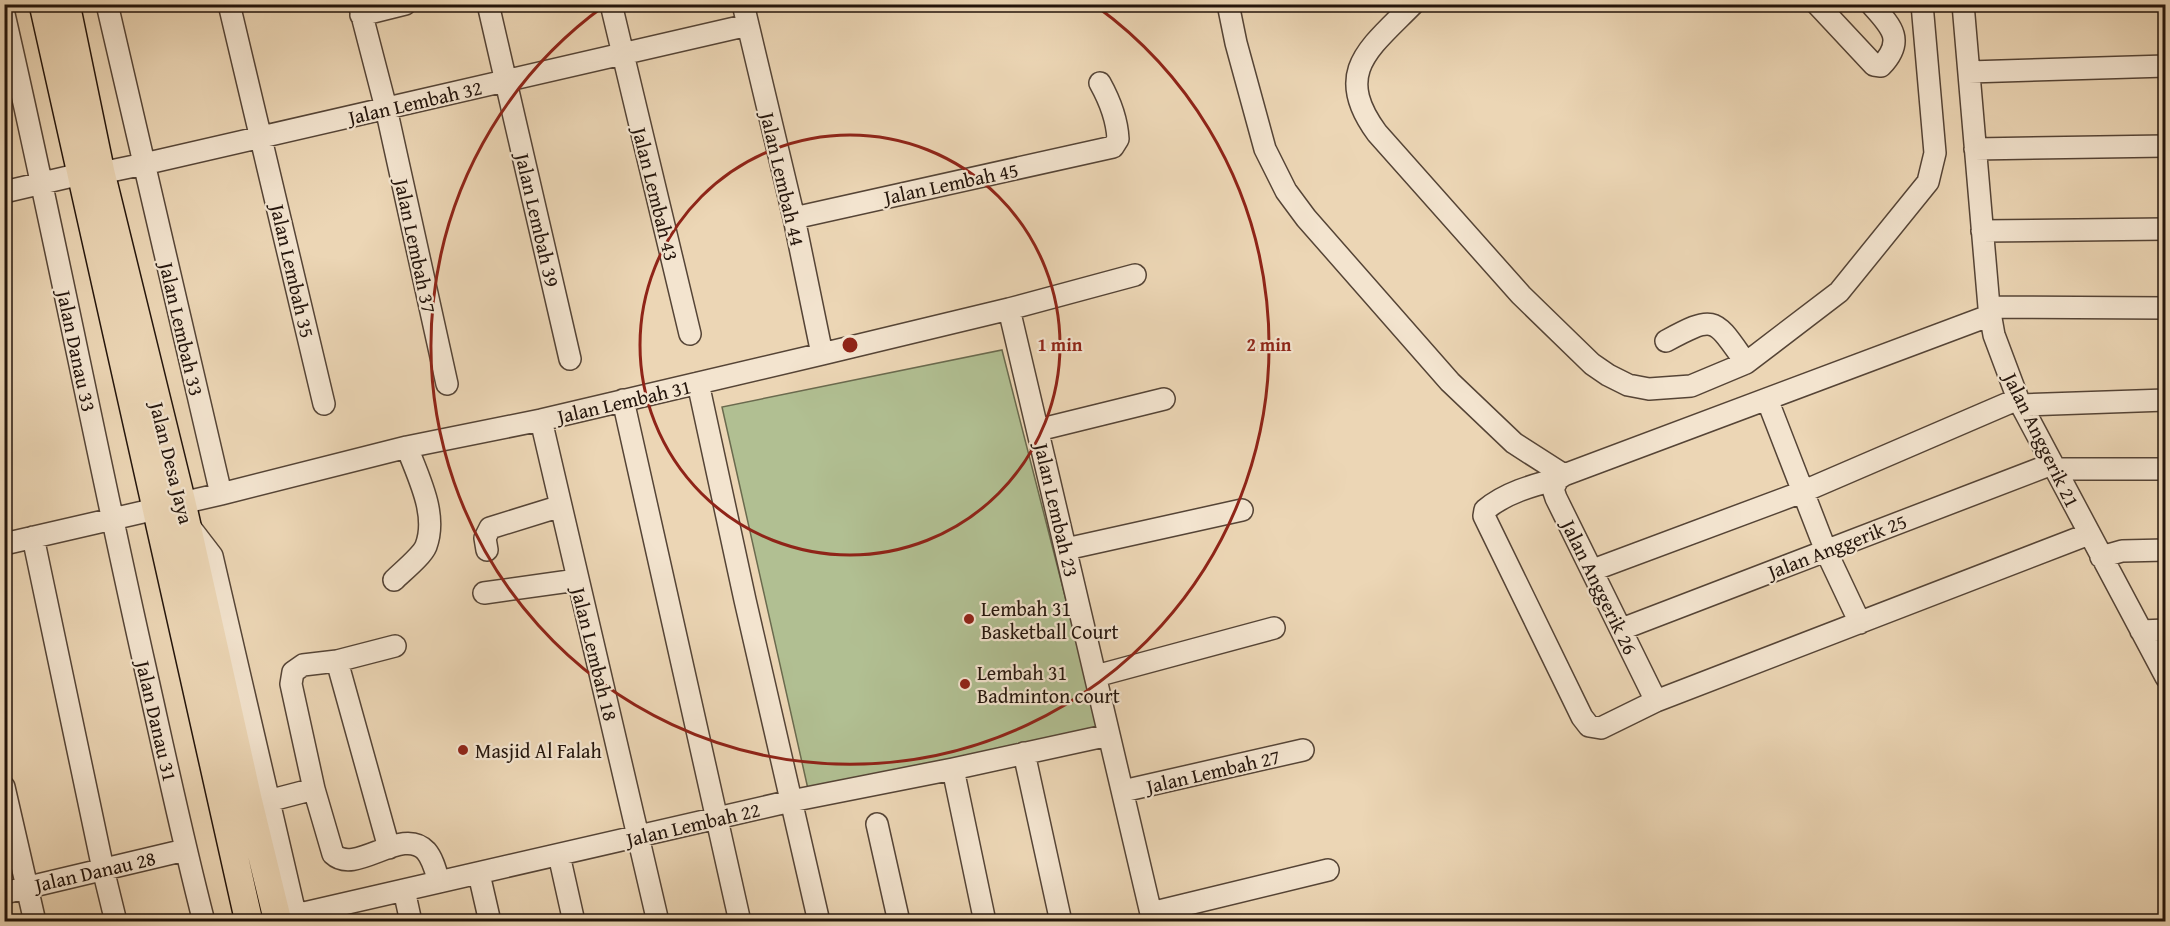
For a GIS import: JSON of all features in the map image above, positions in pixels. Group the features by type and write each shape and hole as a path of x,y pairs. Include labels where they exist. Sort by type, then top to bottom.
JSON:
{"main road":[{"name":"Jalan Desa Jaya","path":"43,4 185,513 248,799 287,919"},
{"name":"Jalan Desa Jaya","path":"66,4 91,173 156,509 249,921"}],"street":[{"name":"Jalan Lembah 33","path":"107,4 221,494"},
{"name":"Jalan Lembah 35","path":"230,4 324,404"},
{"path":"360,10 405,4"},
{"name":"Jalan Lembah 39","path":"488,4 570,359"},
{"name":"Jalan Lembah 43","path":"611,4 690,334"},
{"path":"1228,4 1236,43 1265,149 1286,191 1306,218 1450,382 1514,444 1561,477"},
{"path":"1413,4 1372,45 1362,59 1355,87 1365,118 1521,295 1592,364 1628,385 1648,389 1691,386 1746,363 1839,292 1928,182 1935,153 1922,4"},
{"path":"1818,4 1874,65 1881,66 1891,56 1895,34 1892,27 1871,4"},
{"name":"Jalan Anggerik 21","path":"1963,4 1982,231 1994,334 2019,402 2166,677"},
{"name":"Jalan Lembah 37","path":"360,10 386,108 447,384"},
{"name":"Jalan Danau 33","path":"4,14 43,183 112,519"},
{"name":"Jalan Lembah 32","path":"4,192 144,164 622,54 745,15"},
{"name":"Jalan Lembah 44","path":"745,15 794,218 822,354"},
{"path":"1969,72 2166,66"},
{"name":"Jalan Lembah 45","path":"794,218 1108,149 1116,143 1118,134 1109,99 1100,83"},
{"path":"1975,149 2166,146"},
{"path":"1982,231 2166,229"},
{"name":"Jalan Lembah 31","path":"4,544 156,509 185,513 221,494 407,447 541,420 822,354 1009,309 1135,275"},
{"path":"2089,534 1656,701 1601,728 1589,726 1576,706 1484,516 1485,510 1494,503 1530,486 1561,477 1767,399 1990,311 2166,308"},
{"name":"Jalan Lembah 23","path":"1009,309 1152,917"},
{"path":"1666,341 1697,324 1712,324 1726,335 1746,363"},
{"path":"698,383 819,921"},
{"path":"1038,430 1164,399"},
{"path":"1767,399 1826,550 1860,623"},
{"path":"623,400 740,921"},
{"path":"1593,570 1802,492 2019,402 2166,400"},
{"name":"Jalan Lembah 18","path":"541,420 658,921"},
{"path":"394,580 425,547 428,530 426,495 407,447"},
{"path":"2053,466 2166,469"},
{"name":"Jalan Anggerik 25","path":"1622,629 2053,466"},
{"name":"Jalan Anggerik 26","path":"1561,477 1553,489 1556,498 1656,701"},
{"path":"487,550 485,538 490,528 561,506"},
{"path":"1066,549 1242,510"},
{"path":"185,513 212,556 268,801 287,919"},
{"name":"Jalan Danau 31","path":"112,519 185,850 204,921"},
{"path":"33,537 103,870 116,921"},
{"path":"2101,557 2122,551 2166,550"},
{"path":"484,593 577,580"},
{"path":"1096,676 1274,628"},
{"path":"2141,631 2166,630"},
{"path":"395,646 337,661 303,665 297,668 291,678 314,789 330,849 338,859 350,860 411,844 423,848 431,859 439,882"},
{"path":"337,661 389,848"},
{"name":"Jalan Lembah 22","path":"287,919 718,817 1109,735"},
{"name":"Jalan Lembah 27","path":"1123,791 1303,750"},
{"path":"1024,753 1061,921"},
{"path":"953,769 985,921"},
{"path":"4,787 35,921"},
{"path":"268,801 314,789"},
{"path":"877,824 899,921"},
{"name":"Jalan Danau 28","path":"4,893 185,850"},
{"path":"559,855 574,921"},
{"path":"1152,917 1328,870"},
{"path":"479,874 490,921"},
{"path":"404,890 411,921"}],"green space":[{"path":"1002,350 1099,729 808,789 722,407"}],"place":[{"name":"Lembah 31 Basketball Court","path":"969,619"},
{"name":"Lembah 31 Badminton court","path":"965,684"},
{"name":"Masjid Al Falah","path":"463,750"}]}
